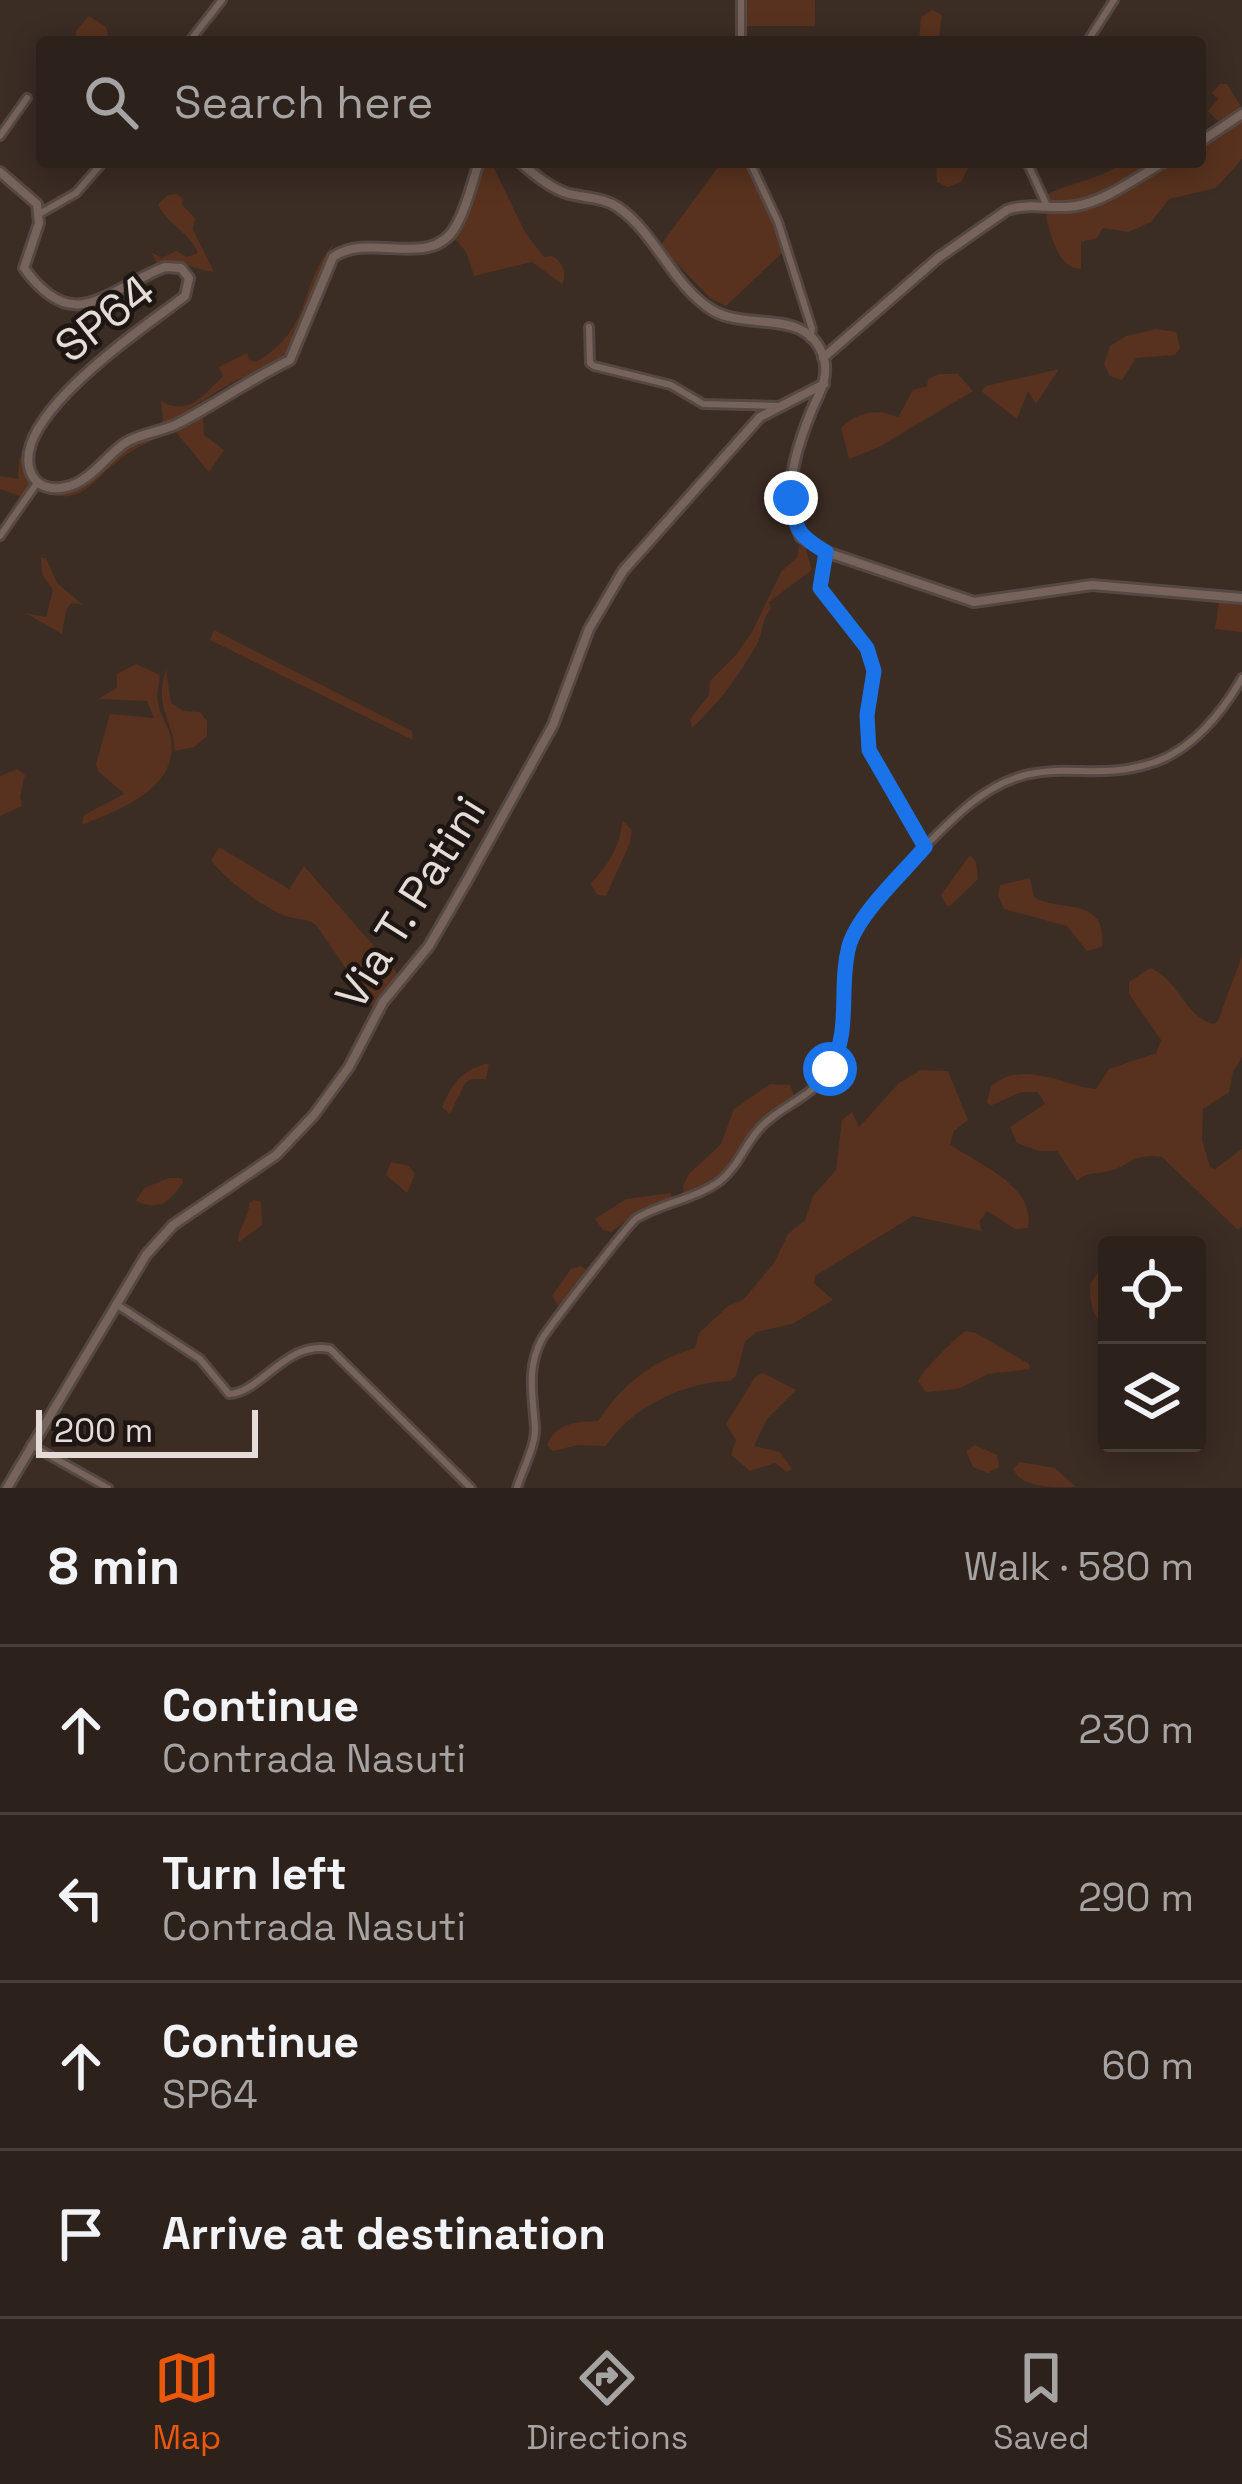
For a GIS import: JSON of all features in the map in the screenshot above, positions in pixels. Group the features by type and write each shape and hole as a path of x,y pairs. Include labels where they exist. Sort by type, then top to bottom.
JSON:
{"street":[{"path":"194,36 222,0"},
{"path":"740,0 741,36"},
{"path":"1091,36 1114,0"},
{"path":"0,136 27,98"},
{"path":"1206,138 1242,114"},
{"path":"0,172 32,196 40,213 76,193 98,168"},
{"path":"0,536 37,483 51,488 76,484 125,443 174,425 290,360 333,256 347,247 427,250 445,242 460,218 477,168"},
{"path":"528,168 562,192 618,207 712,310 777,320 810,338 824,358 824,384 792,473 795,525 801,537 826,552 974,602 1092,585 1242,598"},
{"path":"753,168 778,222 812,329 810,338"},
{"path":"1030,168 1047,206"},
{"path":"824,358 938,258 994,218 1020,205 1070,207 1090,202 1153,168"},
{"name":"SP64","path":"37,483 29,460 39,425 62,394 185,296 189,286 187,272 172,266 76,306 57,302 24,268 40,213"},
{"path":"589,327 590,363 594,365 671,386 704,404 780,406"},
{"name":"Via T. Patini","path":"7,1488 146,1255 173,1225 275,1155 314,1115 349,1067 383,1002 429,946 554,725 589,629 622,571 760,417 824,384"},
{"path":"826,552 820,588 867,648 874,671 867,715 869,750 925,847"},
{"path":"517,1488 535,1431 530,1406 532,1366 542,1339 635,1218 716,1184 734,1169 762,1125 821,1081 840,1050 854,934 925,847 972,803 1030,772 1147,765 1173,755 1197,736 1242,678"},
{"path":"116,1304 200,1358 229,1394 242,1393 291,1357 316,1347 330,1348 471,1488"},
{"path":"32,1445 108,1488"}],"shaded area":[{"path":"743,0 815,0 815,26 743,26"},
{"path":"932,10 942,15 939,36 919,36 921,17"},
{"path":"89,16 106,27 108,36 76,36"},
{"path":"1220,84 1227,84 1242,108 1222,125 1208,111 1218,99 1212,93"},
{"path":"1242,118 1242,159 1216,188 1169,199 1151,222 1128,232 1103,228 1097,238 1081,242 1081,269 1061,258 1046,217 1049,212 1099,203 1164,168 1206,168 1206,143"},
{"path":"480,168 494,168 525,232 544,257 552,256 561,264 562,284 532,262 474,276 466,252 456,240 451,242 465,218"},
{"path":"718,168 751,168 784,251 726,306 711,299 660,246"},
{"path":"936,168 968,168 961,182 948,187 937,182"},
{"path":"1143,168 1091,195 1050,202 1048,194 1106,172"},
{"path":"177,194 195,218 193,230 214,272 179,263 158,265 151,252 162,258 176,251 187,257 198,253 158,204"},
{"path":"335,242 303,331 289,355 156,427 163,420 161,401 187,405 223,376 219,367 247,353 256,362 275,349 297,321 314,275"},
{"path":"1156,329 1176,332 1180,348 1175,355 1136,358 1122,380 1110,376 1104,364 1110,346 1126,336"},
{"path":"1059,369 1036,404 1028,391 1017,419 981,391 986,386"},
{"path":"958,374 973,391 879,447 849,459 841,428 868,413 898,417 913,390 927,386 928,379"},
{"path":"203,413 204,435 224,450 209,472 175,431"},
{"path":"171,432 131,452 73,495 51,495 36,489 52,492 76,487 132,447"},
{"path":"24,451 31,485 22,497 0,489 0,476 18,479"},
{"path":"799,546 805,546 812,570 769,602 771,609 750,656 720,699 692,728 690,719 709,695 710,681 752,632"},
{"path":"41,558 46,558 57,583 83,605 71,603 62,634 25,613 46,617 53,590 42,574"},
{"path":"1219,602 1242,604 1242,632 1215,629"},
{"path":"214,630 412,731 413,740 210,640"},
{"path":"136,664 160,675 157,700 170,734 166,771 143,795 82,825 84,815 124,794 96,764 110,714 154,718 147,701 98,699 117,688 117,674"},
{"path":"166,669 171,703 184,711 200,712 207,721 207,736 194,747 175,751 163,703"},
{"path":"17,769 25,775 22,806 0,816 0,776"},
{"path":"622,820 632,830 630,843 606,896 598,895 590,884 616,848"},
{"path":"219,847 289,889 304,866 400,976 374,1009 316,925 280,913 235,885 211,860"},
{"path":"970,855 978,879 946,905 941,895"},
{"path":"1030,878 1034,897 1080,908 1098,920 1102,947 1087,951 1067,926 1004,909 998,895 1000,885"},
{"path":"1242,956 1242,1057 1229,1092 1203,1109 1202,1140 1210,1167 1215,1169 1242,1149 1242,1227 1238,1230 1162,1157 1137,1159 1077,1181 1057,1151 1017,1143 1010,1127 1045,1104 1038,1092 1021,1092 990,1106 987,1102 991,1086 1004,1078 1030,1074 1096,1089 1109,1069 1156,1053 1161,1040 1129,994 1129,982 1150,968 1168,980 1195,1013 1213,1024"},
{"path":"489,1063 486,1079 465,1083 450,1114 442,1107 460,1078"},
{"path":"921,1070 948,1071 968,1120 954,1131 950,1144 1014,1188 1028,1213 1028,1228 1015,1229 987,1211 979,1222 982,1231 913,1216 815,1276 814,1283 833,1300 792,1324 756,1332 745,1342 736,1376 730,1381 695,1386 660,1399 630,1420 606,1446 578,1445 553,1451 547,1445 556,1432 575,1423 598,1421 639,1376 695,1348 699,1333 728,1306 743,1300 774,1263 788,1234 805,1220 813,1196 836,1170 842,1120 852,1112 859,1127 899,1083"},
{"path":"770,1084 790,1085 795,1098 765,1119 736,1163 684,1199 689,1174 721,1144 734,1109"},
{"path":"391,1162 409,1166 415,1174 407,1193 386,1175"},
{"path":"182,1178 183,1183 169,1200 158,1205 136,1201 144,1188"},
{"path":"671,1193 673,1203 627,1220 611,1232 595,1219 626,1199"},
{"path":"261,1202 262,1225 239,1242 249,1203"},
{"path":"581,1266 591,1273 561,1310 552,1296 571,1269"},
{"path":"1098,1273 1098,1318 1091,1303 1090,1284"},
{"path":"966,1331 1029,1364 1030,1369 988,1374 958,1389 926,1392 918,1381 921,1376"},
{"path":"763,1373 796,1390 767,1419 754,1446 780,1452 792,1469 787,1472 775,1463 750,1471 731,1455 736,1440 726,1424 755,1377"},
{"path":"975,1445 997,1455 999,1467 988,1473 973,1467 966,1451"},
{"path":"1020,1462 1055,1468 1076,1487 1023,1480 1013,1469"}],"route":[{"path":"791,498 801,537 826,552 820,588 867,648 874,671 867,715 869,750 925,847 854,934 840,1050 830,1069"}]}
